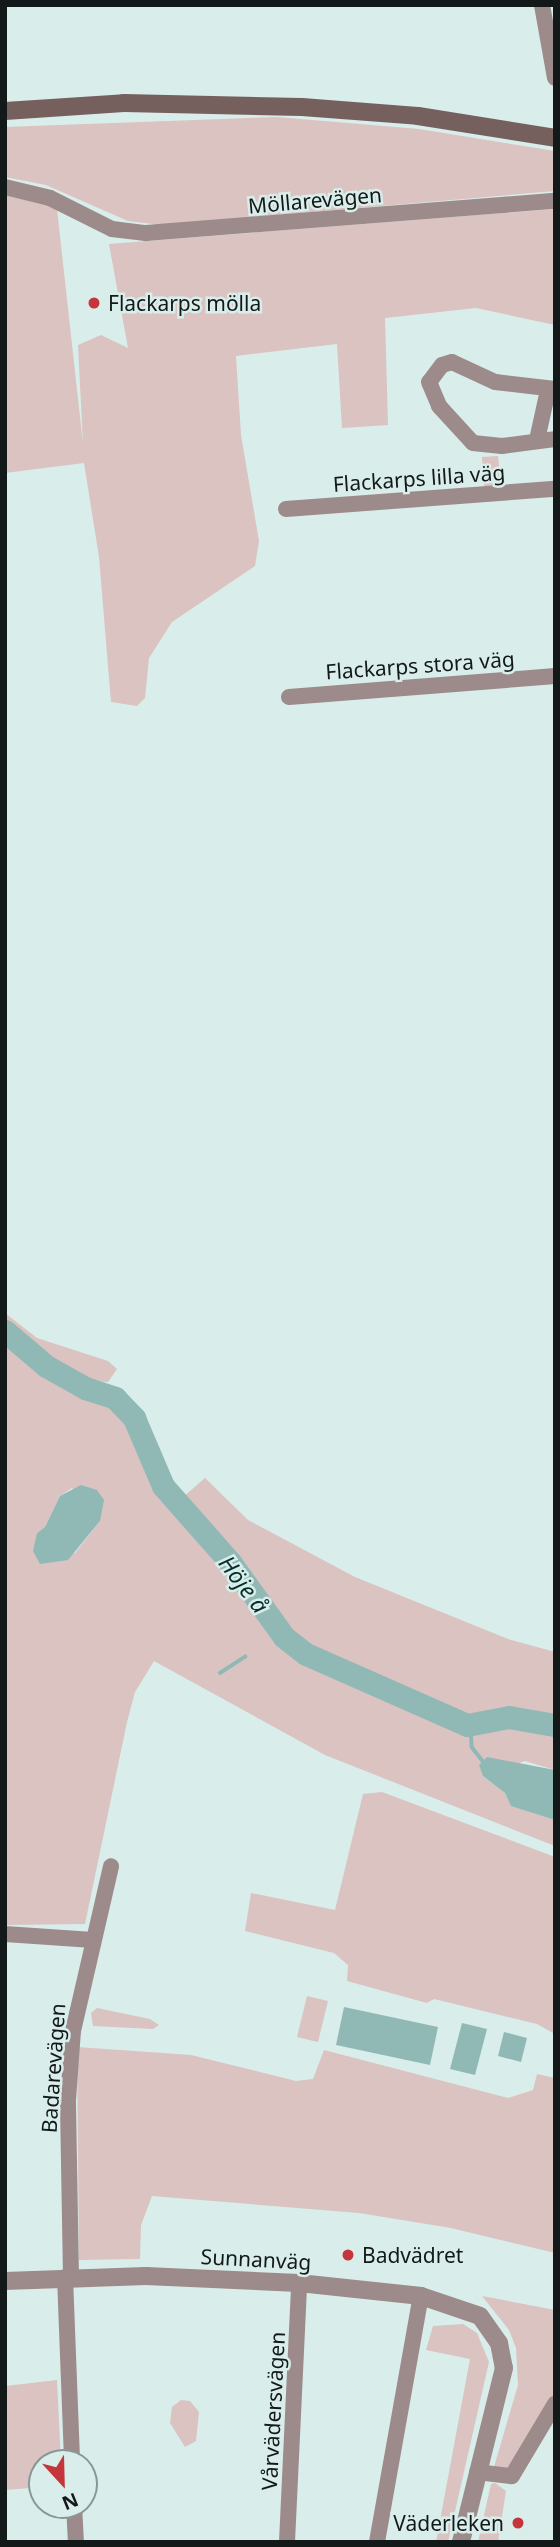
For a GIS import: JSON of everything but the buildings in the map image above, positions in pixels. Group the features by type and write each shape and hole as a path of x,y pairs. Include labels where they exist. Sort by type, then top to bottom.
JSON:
{"main road":[{"path":"5,111 124,103 302,107 418,116 555,138"}],"street":[{"path":"542,5 555,78"},
{"name":"Möllarevägen","path":"5,187 50,198 112,229 146,233 555,201"},
{"path":"537,440 551,390 495,382 453,362 442,365 429,382 439,406 473,443 502,446 555,439"},
{"name":"Flackarps lilla väg","path":"286,509 555,489"},
{"name":"Flackarps stora väg","path":"289,697 555,676"},
{"name":"Badarevägen","path":"72,2449 68,2100 73,2031 111,1866"},
{"path":"5,1934 93,1940"},
{"name":"Sunnanväg","path":"5,2281 68,2277 299,2283 421,2296 480,2316 493,2331 504,2368 477,2472"},
{"name":"Vårvädersvägen","path":"287,2542 299,2283"},
{"path":"377,2542 421,2296"},
{"path":"461,2542 477,2472 512,2476 555,2404"},
{"path":"75,2519 76,2542"}],"shaded area":[{"path":"277,117 419,129 555,151 555,191 161,225 128,221 46,185 5,177 5,127"},
{"path":"5,192 34,197 57,209 83,444 78,345 101,335 128,348 109,244 555,209 555,325 476,308 385,318 388,425 342,428 337,344 236,356 241,435 259,541 255,566 172,622 149,658 145,698 137,706 111,702 99,557 84,463 5,473"},
{"path":"498,456 501,485 484,487 482,457"},
{"path":"5,1313 37,1338 108,1361 117,1369 108,1382 89,1381 64,1369 5,1322"},
{"path":"5,1338 43,1371 111,1404 129,1420 158,1491 182,1498 205,1478 248,1520 355,1577 508,1639 555,1652 555,1770 525,1761 483,1776 505,1793 511,1805 555,1820 555,1846 325,1755 154,1661 135,1692 127,1722 85,1924 5,1925","holes":["72,1488 100,1521 75,1553 37,1533 45,1527 60,1496"]},
{"path":"382,1792 555,1857 555,2034 537,2024 434,1999 427,2003 347,1981 348,1965 334,1953 245,1931 251,1893 335,1910 363,1794"},
{"path":"307,1996 328,2001 318,2042 297,2037"},
{"path":"97,2008 150,2019 159,2025 153,2029 93,2026 91,2013"},
{"path":"77,2047 191,2055 296,2081 313,2079 324,2050 508,2098 533,2090 537,2074 555,2078 555,2253 451,2228 359,2213 152,2196 141,2225 140,2259 79,2260"},
{"path":"482,2296 555,2310 555,2396 512,2469 494,2467 518,2385 516,2348 509,2330"},
{"path":"463,2324 477,2333 489,2362 448,2542 436,2542 470,2359 426,2350 433,2326"},
{"path":"57,2380 60,2449 28,2449 28,2488 5,2490 5,2386"},
{"path":"181,2400 190,2401 199,2412 196,2441 185,2447 170,2423 172,2407"},
{"path":"495,2483 506,2491 498,2542 478,2542 491,2484"}],"water":[{"path":"81,1485 97,1490 104,1500 100,1521 68,1560 40,1564 33,1551 37,1533 45,1527 60,1496"},
{"path":"487,1757 555,1770 555,1820 511,1806 505,1793 483,1776 479,1765"},
{"path":"344,2007 438,2027 430,2065 336,2045"},
{"path":"462,2023 487,2029 475,2075 450,2069"},
{"path":"504,2032 527,2038 521,2062 498,2056"}],"waterway":[{"name":"Höje å","path":"5,1331 46,1366 85,1388 115,1398 134,1418 163,1486 230,1562 284,1637 306,1654 467,1725 509,1717 555,1725"},
{"path":"220,1673 245,1657"},
{"path":"471,1725 472,1747 483,1761"}],"place":[{"name":"Flackarps mölla","path":"94,303"},
{"name":"Badvädret","path":"348,2255"},
{"name":"Väderleken","path":"518,2523"}]}
